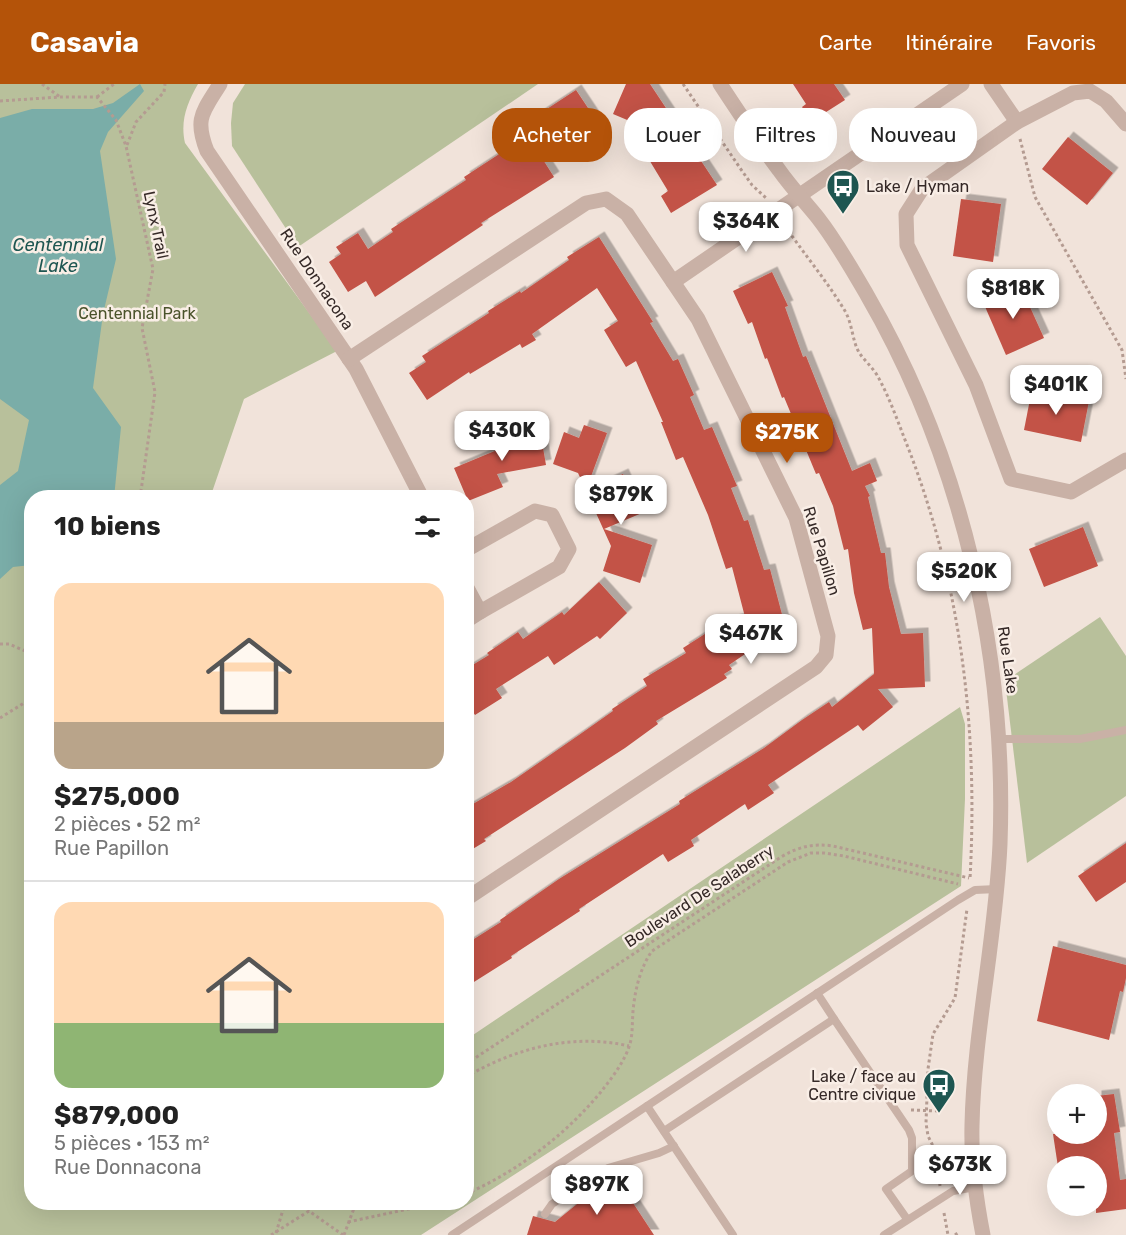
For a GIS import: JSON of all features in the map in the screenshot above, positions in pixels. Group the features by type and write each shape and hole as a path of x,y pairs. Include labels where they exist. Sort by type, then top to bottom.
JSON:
{"street":[{"name":"Rue Donnacona","path":"220,84 201,116 200,134 207,151 350,359 418,490"},
{"name":"Rue Lake","path":"720,84 780,172 820,220 872,305 910,381 936,445 957,508 976,577 988,642 999,739 1001,815 997,889 975,1075 972,1144 982,1235"},
{"path":"674,282 962,84"},
{"path":"991,84 1017,122"},
{"path":"1126,124 1106,101 1090,91 1073,93 1017,122 922,189 906,214 907,245 976,385 1011,479 1071,492 1126,460"},
{"name":"Rue Papillon","path":"350,359 586,203 606,199 627,214 698,319 796,518 828,636 826,655 816,667 474,894"},
{"path":"474,545 535,511 552,515 570,549 559,567 474,616"}],"lane":[{"path":"999,739 1080,739 1126,730"},
{"path":"452,1235 969,893 982,889 997,889"},
{"path":"817,993 910,1133 912,1172 886,1189 907,1219"},
{"path":"664,1131 834,1019"},
{"path":"647,1106 733,1235"},
{"path":"545,1214 552,1204 608,1168 659,1153 674,1146"},
{"path":"884,1235 953,1191 975,1187"}],"path":[{"path":"42,84 60,97"},
{"path":"0,101 97,97 114,84"},
{"path":"126,146 136,122 164,92 165,84"},
{"path":"683,84 752,185 759,190"},
{"name":"Lynx Trail","path":"97,97 116,120 126,146 153,269 142,328 155,392 141,490"},
{"path":"1017,122 1035,196 1122,350 1126,379"},
{"path":"474,1191 511,1170 570,1127 612,1078 629,1046 633,1007 644,962 652,951 788,862 812,853 844,856 958,884 970,878 974,798 970,716 955,614 935,530 917,473 878,377 860,354 854,330 846,313 816,267 790,233"},
{"path":"0,644 9,644 24,649"},
{"path":"0,718 24,703"},
{"name":"Boulevard De Salaberry","path":"474,1059 729,891 790,852 805,846 822,844 850,849 970,878"},
{"path":"729,891 733,897"},
{"path":"940,1183 937,1154 927,1131 926,1110 931,1039 955,998 968,909"},
{"path":"474,1072 516,1053 538,1047 594,1041 629,1046"},
{"path":"907,1111 939,1110"},
{"path":"274,1234 283,1210"},
{"path":"274,1234 309,1211 344,1235 353,1210"},
{"path":"348,1222 404,1210"},
{"path":"943,1210 948,1235"}],"green space":[{"name":"Centennial Park","path":"0,84 198,84 186,112 183,127 185,143 337,351 244,399 213,490 24,490 24,1210 460,1210 421,1235 0,1235"},
{"path":"245,84 538,84 503,108 492,108 492,115 298,247 232,146 233,103"},
{"path":"1100,617 1126,656 1126,796 1027,863 1005,681"},
{"path":"960,707 965,724 965,799 961,886 474,1201 474,1034"}],"water":[{"name":"Centennial Lake","path":"140,84 144,91 108,132 100,151 116,259 103,314 93,388 121,427 115,490 24,490 24,566 13,567 0,579 0,485 18,471 29,420 0,399 0,118 32,109 93,109 113,103"}],"building":[{"path":"626,84 650,84 666,108 624,108 624,119 613,114"},
{"path":"793,84 834,84 845,100 832,108 803,108 806,104"},
{"path":"576,90 588,108 548,108"},
{"path":"1068,137 1113,173 1087,205 1042,169"},
{"path":"492,159 492,162 544,162 554,177 481,223 483,225 375,297 366,281 348,292 329,262 341,254 336,247 358,233 368,249 393,232 391,229 466,180 464,177"},
{"path":"650,162 702,162 717,185 671,213 661,196 668,191"},
{"path":"961,199 1001,204 993,262 953,256"},
{"path":"599,237 653,322 650,323 673,361 678,359 694,395 690,397 704,430 712,427 737,486 731,488 744,521 748,520 764,570 770,569 789,641 748,652 729,665 732,669 724,674 727,678 656,721 658,724 625,748 484,839 486,841 474,848 474,803 511,782 647,686 643,679 686,653 683,648 722,623 745,617 732,567 726,569 708,515 683,457 676,460 661,422 663,422 636,361 626,367 604,330 618,321 597,288 532,334 536,340 522,348 520,344 470,374 469,372 427,400 409,373 426,362 422,356 489,313 488,311 520,291 521,293 569,260 567,257"},
{"path":"772,272 788,306 785,307 803,357 806,356 852,471 870,463 877,481 865,486 870,496 868,497 881,553 885,553 889,587 901,634 923,633 925,687 878,689 893,707 863,731 858,725 768,785 774,793 748,810 745,804 691,840 694,846 668,862 663,854 474,982 474,939 559,879 680,804 679,801 764,748 829,702 832,707 874,674 872,628 863,630 854,593 848,549 844,550 833,506 819,473 816,474 784,397 782,398 752,322 748,324 733,291"},
{"path":"1020,285 1044,338 1006,355 983,302"},
{"path":"1032,389 1089,401 1081,442 1024,430"},
{"path":"539,425 546,465 497,474 503,487 474,499 474,490 463,490 454,468 502,448 499,432"},
{"path":"584,425 607,433 586,490 578,473 553,464 564,432 579,438"},
{"path":"623,474 629,487 638,483 649,510 604,529 652,545 640,583 603,571 611,546 586,491"},
{"path":"1083,527 1098,566 1044,587 1029,549"},
{"path":"599,582 627,613 600,639 597,636 554,665 548,656 496,689 502,698 475,715 474,664 518,632 523,639 562,612 564,615"},
{"path":"1126,843 1126,882 1096,902 1078,876"},
{"path":"1053,946 1126,965 1123,992 1120,991 1109,1040 1037,1021"},
{"path":"1114,1094 1120,1132 1114,1133 1120,1180 1126,1179 1126,1209 1107,1212 1107,1156 1056,1156 1055,1144 1107,1144 1107,1095"},
{"path":"614,1174 654,1235 527,1235 533,1216 555,1222"}],"place":[{"name":"Lake / Hyman","path":"843,215"},
{"name":"Lake / face au Centre civique","path":"939,1114"}]}
